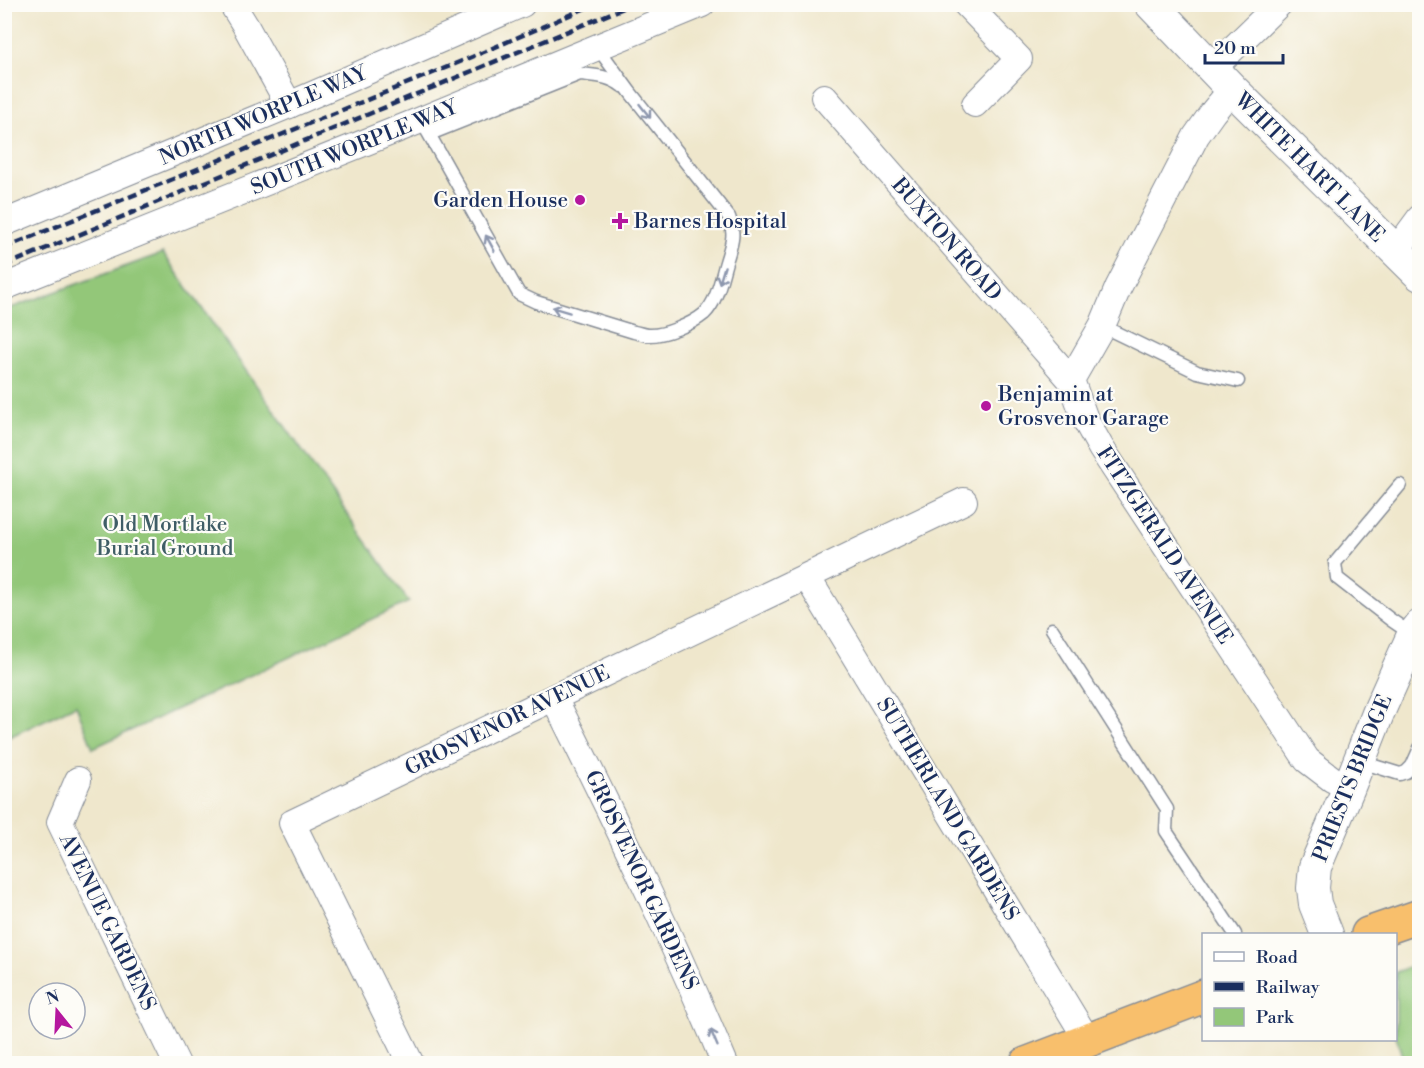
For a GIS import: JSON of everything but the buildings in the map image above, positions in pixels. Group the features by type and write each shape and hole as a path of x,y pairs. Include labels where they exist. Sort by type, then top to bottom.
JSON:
{"highway":[{"path":"1371,933 1419,916"},
{"path":"1026,1064 1202,996"}],"street":[{"path":"232,4 289,105"},
{"name":"SOUTH WORPLE WAY","path":"4,287 425,127 598,48 702,4"},
{"path":"966,4 1019,59 975,104"},
{"name":"WHITE HART LANE","path":"1151,4 1419,275"},
{"path":"1071,381 1102,326 1118,288 1197,136 1213,112 1223,79 1279,4"},
{"name":"NORTH WORPLE WAY","path":"4,223 289,105 508,7"},
{"name":"BUXTON ROAD","path":"824,97 1071,381"},
{"path":"1395,252 1419,218"},
{"name":"FITZGERALD AVENUE","path":"1071,381 1085,419 1101,448 1307,760 1332,779 1354,774"},
{"name":"GROSVENOR AVENUE","path":"411,1064 292,823 964,501"},
{"name":"SUTHERLAND GARDENS","path":"807,577 1088,1041"},
{"name":"PRIESTS BRIDGE","path":"1327,933 1315,904 1313,888 1315,867 1379,711 1416,631"},
{"name":"GROSVENOR GARDENS","path":"555,698 704,1012 725,1064"},
{"name":"AVENUE GARDENS","path":"78,780 60,822 177,1064"}],"lane":[{"path":"598,48 729,217 733,228 733,238 716,294 705,313 679,328 648,335 634,333 536,302 519,294 425,127 580,74 602,76 616,81 630,92"},
{"path":"1102,326 1197,372 1238,381"},
{"path":"1400,485 1335,562 1337,578 1391,620 1416,631"},
{"path":"1053,629 1167,809 1166,831 1233,933"},
{"path":"1354,774 1406,772 1412,766 1419,748"}],"green space":[{"name":"Old Mortlake Burial Ground","path":"163,253 409,602 93,748 76,705 5,739 5,310"},
{"path":"1419,963 1419,1063 1404,1063 1397,1039 1397,972"}],"railway":[{"path":"4,248 472,57 595,4"},
{"path":"4,266 633,4"}],"place":[{"name":"Garden House","path":"580,200"},
{"name":"Barnes Hospital","path":"620,221"},
{"name":"Benjamin at Grosvenor Garage","path":"986,406"}]}
